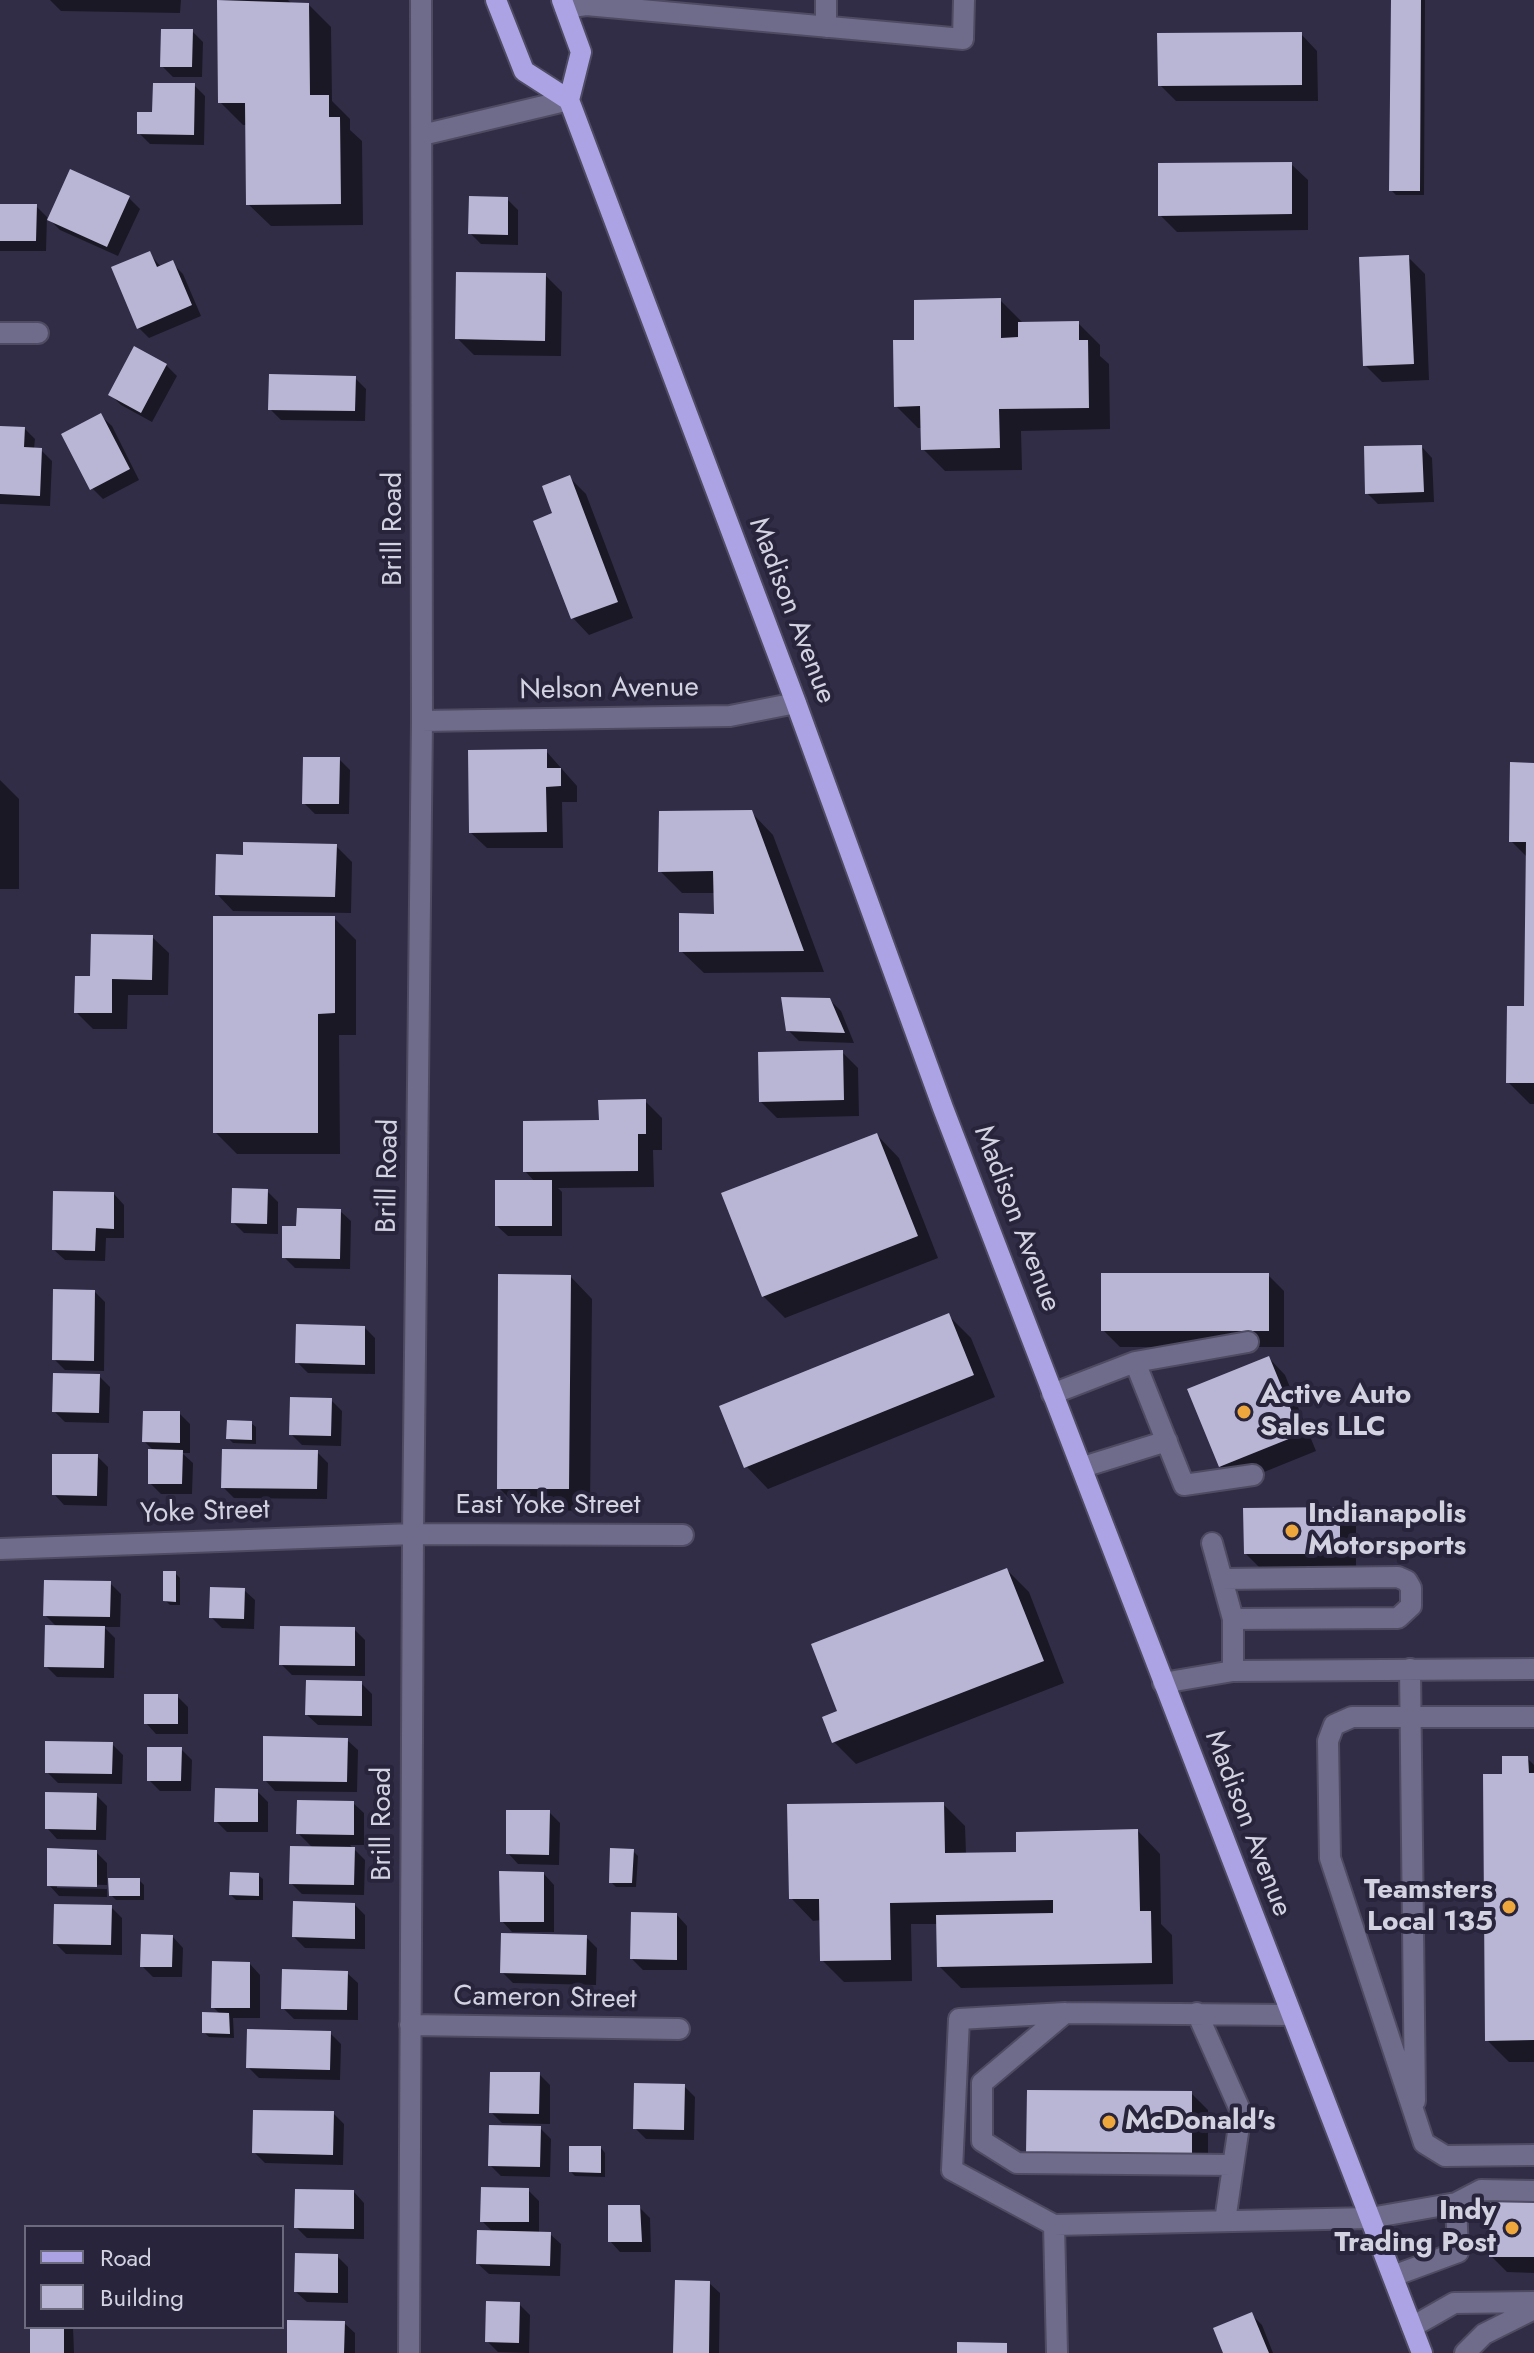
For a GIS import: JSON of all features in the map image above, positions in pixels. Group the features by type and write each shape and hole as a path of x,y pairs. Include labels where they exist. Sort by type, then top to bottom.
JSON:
{"main road":[{"path":"496,0 524,71 569,100 581,52 564,4"},
{"name":"Madison Avenue","path":"569,100 796,703 943,1108 1422,2353"}],"street":[{"name":"Brill Road","path":"409,2353 413,1534 422,721 421,0"},
{"path":"826,0 826,27"},
{"path":"564,4 684,7 826,27 963,39 964,0"},
{"path":"422,135 569,100"},
{"path":"0,333 38,333"},
{"name":"Nelson Avenue","path":"422,721 730,716 796,703"},
{"path":"1052,1394 1135,1362 1248,1342"},
{"path":"1135,1362 1184,1485 1253,1475"},
{"path":"1083,1467 1167,1441"},
{"name":"East Yoke Street","path":"413,1534 683,1535"},
{"name":"Yoke Street","path":"0,1549 413,1534"},
{"path":"1212,1543 1233,1619 1233,1671"},
{"path":"1222,1579 1398,1577 1407,1581 1411,1588 1411,1606 1398,1618 1233,1619"},
{"path":"1410,1669 1415,2123"},
{"path":"1163,1683 1233,1671 1534,1669"},
{"path":"1534,1717 1352,1717 1334,1725 1328,1741 1330,1858 1424,2143 1445,2156 1534,2155"},
{"path":"1291,2015 1065,2013 959,2019 952,2170 1054,2225 1370,2218 1456,2203 1481,2190 1534,2191"},
{"path":"1065,2013 982,2083 982,2141 1017,2163 1233,2165"},
{"path":"1197,2013 1241,2112 1225,2221"},
{"name":"Cameron Street","path":"410,2025 679,2029"},
{"path":"1393,2276 1458,2252 1456,2203"},
{"path":"1054,2225 1057,2353"},
{"path":"1412,2327 1454,2303 1534,2302"},
{"path":"1465,2353 1484,2334 1534,2309"}],"building":[{"path":"217,0 309,3 310,95 329,95 329,117 340,117 341,204 246,205 245,103 218,103"},
{"path":"1391,0 1421,0 1420,191 1389,191"},
{"path":"161,29 193,29 192,67 160,67"},
{"path":"1302,32 1302,85 1158,86 1157,33"},
{"path":"153,83 195,83 194,135 137,134 137,112 152,112"},
{"path":"1292,162 1292,214 1158,216 1158,163"},
{"path":"70,169 130,196 107,247 47,220"},
{"path":"469,196 508,197 508,235 468,234"},
{"path":"0,204 37,204 36,241 0,241"},
{"path":"150,251 157,267 173,260 192,305 137,329 111,267"},
{"path":"1409,255 1414,364 1363,366 1359,257"},
{"path":"456,272 546,273 545,341 455,339"},
{"path":"1001,298 1001,338 1018,337 1018,322 1079,321 1079,340 1088,340 1089,408 999,409 1000,448 921,450 920,406 894,407 893,340 914,340 914,300"},
{"path":"134,346 167,364 141,413 108,395"},
{"path":"269,374 356,376 355,411 268,410"},
{"path":"101,413 130,469 90,490 61,434"},
{"path":"0,426 25,427 24,447 42,448 40,496 0,494"},
{"path":"1422,445 1424,492 1365,494 1364,446"},
{"path":"570,475 618,602 571,619 533,521 552,513 542,486"},
{"path":"547,749 547,768 561,768 561,786 546,787 547,832 469,833 468,750"},
{"path":"303,757 340,757 339,804 302,804"},
{"path":"1510,762 1534,763 1534,1083 1506,1083 1507,1006 1524,1006 1526,842 1509,842"},
{"path":"752,810 804,951 679,952 679,913 714,914 713,871 658,872 659,811"},
{"path":"243,842 337,844 335,897 215,895 216,854 243,855"},
{"path":"213,916 335,916 335,1013 318,1014 318,1133 213,1133"},
{"path":"91,934 153,935 152,980 112,979 112,1013 74,1013 75,976 90,976"},
{"path":"781,997 830,998 845,1033 786,1031"},
{"path":"843,1050 844,1100 759,1102 758,1052"},
{"path":"646,1099 646,1134 638,1134 638,1171 523,1172 523,1121 599,1120 598,1100"},
{"path":"877,1133 918,1236 762,1297 721,1193"},
{"path":"495,1180 552,1180 552,1226 495,1226"},
{"path":"232,1188 268,1189 267,1224 231,1223"},
{"path":"53,1191 114,1192 114,1229 96,1228 95,1251 52,1250"},
{"path":"297,1208 341,1209 340,1259 282,1258 282,1226 296,1226"},
{"path":"1101,1273 1269,1273 1269,1331 1101,1331"},
{"path":"498,1274 571,1275 569,1489 497,1489"},
{"path":"53,1289 95,1290 94,1361 52,1360"},
{"path":"949,1313 974,1375 744,1468 719,1406"},
{"path":"296,1324 365,1326 365,1365 295,1363"},
{"name":"Active Auto Sales LLC","path":"1269,1356 1301,1434 1219,1467 1187,1389"},
{"path":"53,1373 100,1374 99,1413 52,1412"},
{"path":"290,1397 332,1398 331,1436 289,1435"},
{"path":"143,1411 180,1411 180,1443 142,1442"},
{"path":"227,1420 252,1421 252,1440 226,1439"},
{"path":"148,1449 183,1450 182,1484 148,1484"},
{"path":"222,1449 318,1450 317,1489 221,1488"},
{"path":"52,1454 98,1454 97,1496 52,1495"},
{"name":"Indianapolis Motorsports","path":"1340,1507 1340,1554 1244,1554 1243,1508"},
{"path":"1007,1568 1044,1661 832,1743 822,1717 837,1711 811,1644"},
{"path":"163,1571 176,1571 176,1602 163,1601"},
{"path":"44,1580 111,1581 110,1617 43,1616"},
{"path":"210,1587 245,1588 244,1619 209,1618"},
{"path":"45,1625 105,1626 104,1668 44,1667"},
{"path":"280,1626 355,1627 355,1666 279,1665"},
{"path":"306,1680 362,1681 362,1716 305,1715"},
{"path":"144,1694 178,1694 178,1724 144,1724"},
{"path":"263,1736 348,1738 347,1782 263,1781"},
{"path":"45,1741 113,1742 112,1774 45,1773"},
{"path":"147,1747 182,1747 181,1781 147,1781"},
{"name":"Teamsters Local 135","path":"1502,1756 1528,1756 1529,1773 1534,1773 1534,2040 1485,2041 1483,1774 1502,1774"},
{"path":"215,1788 258,1789 258,1822 214,1822"},
{"path":"45,1792 97,1793 96,1830 45,1829"},
{"path":"297,1800 354,1801 354,1835 296,1834"},
{"path":"944,1802 945,1853 1016,1852 1016,1832 1138,1829 1140,1911 1151,1911 1152,1963 937,1967 936,1915 1053,1913 1053,1900 890,1903 891,1960 820,1961 819,1899 789,1899 787,1804"},
{"path":"506,1810 550,1810 549,1855 506,1854"},
{"path":"290,1846 355,1847 354,1885 289,1884"},
{"path":"47,1848 97,1850 97,1887 47,1886"},
{"path":"610,1848 634,1849 632,1883 609,1883"},
{"path":"499,1871 544,1872 544,1922 500,1922"},
{"path":"230,1872 259,1873 259,1896 229,1895"},
{"path":"108,1878 140,1878 140,1896 109,1896"},
{"path":"293,1901 355,1903 355,1939 292,1937"},
{"path":"54,1904 112,1905 111,1945 53,1944"},
{"path":"631,1912 677,1913 677,1960 630,1959"},
{"path":"501,1933 587,1935 586,1975 500,1973"},
{"path":"141,1934 173,1935 172,1967 140,1967"},
{"path":"212,1961 250,1962 250,2008 211,2008"},
{"path":"282,1969 348,1971 347,2010 281,2009"},
{"path":"202,2012 229,2013 230,2034 202,2033"},
{"path":"247,2029 331,2031 330,2070 246,2068"},
{"path":"490,2072 540,2072 539,2114 489,2113"},
{"path":"634,2083 685,2084 684,2130 633,2129"},
{"name":"McDonald's","path":"1027,2090 1192,2091 1192,2155 1026,2154"},
{"path":"253,2110 334,2111 333,2155 252,2153"},
{"path":"489,2125 541,2126 540,2167 488,2166"},
{"path":"569,2146 601,2146 601,2173 569,2172"},
{"path":"481,2187 529,2188 529,2222 480,2222"},
{"path":"295,2189 354,2190 354,2229 294,2228"},
{"name":"Indy Trading Post","path":"1490,2199 1534,2199 1534,2257 1489,2257"},
{"path":"608,2205 640,2205 642,2242 608,2242"},
{"path":"477,2230 551,2232 550,2266 476,2264"},
{"path":"295,2253 338,2254 338,2293 294,2292"},
{"path":"675,2280 710,2281 709,2353 673,2353"},
{"path":"486,2301 520,2302 519,2343 485,2342"},
{"path":"1252,2312 1269,2353 1223,2353 1213,2328"},
{"path":"287,2320 345,2321 344,2353 287,2353"},
{"path":"30,2329 64,2329 64,2353 30,2353"},
{"path":"957,2342 1007,2343 1007,2353 957,2353"}],"place":[{"name":"Active Auto Sales LLC","path":"1244,1412"},
{"name":"Indianapolis Motorsports","path":"1292,1531"},
{"name":"Teamsters Local 135","path":"1509,1907"},
{"name":"McDonald's","path":"1109,2122"},
{"name":"Indy Trading Post","path":"1512,2228"}]}
